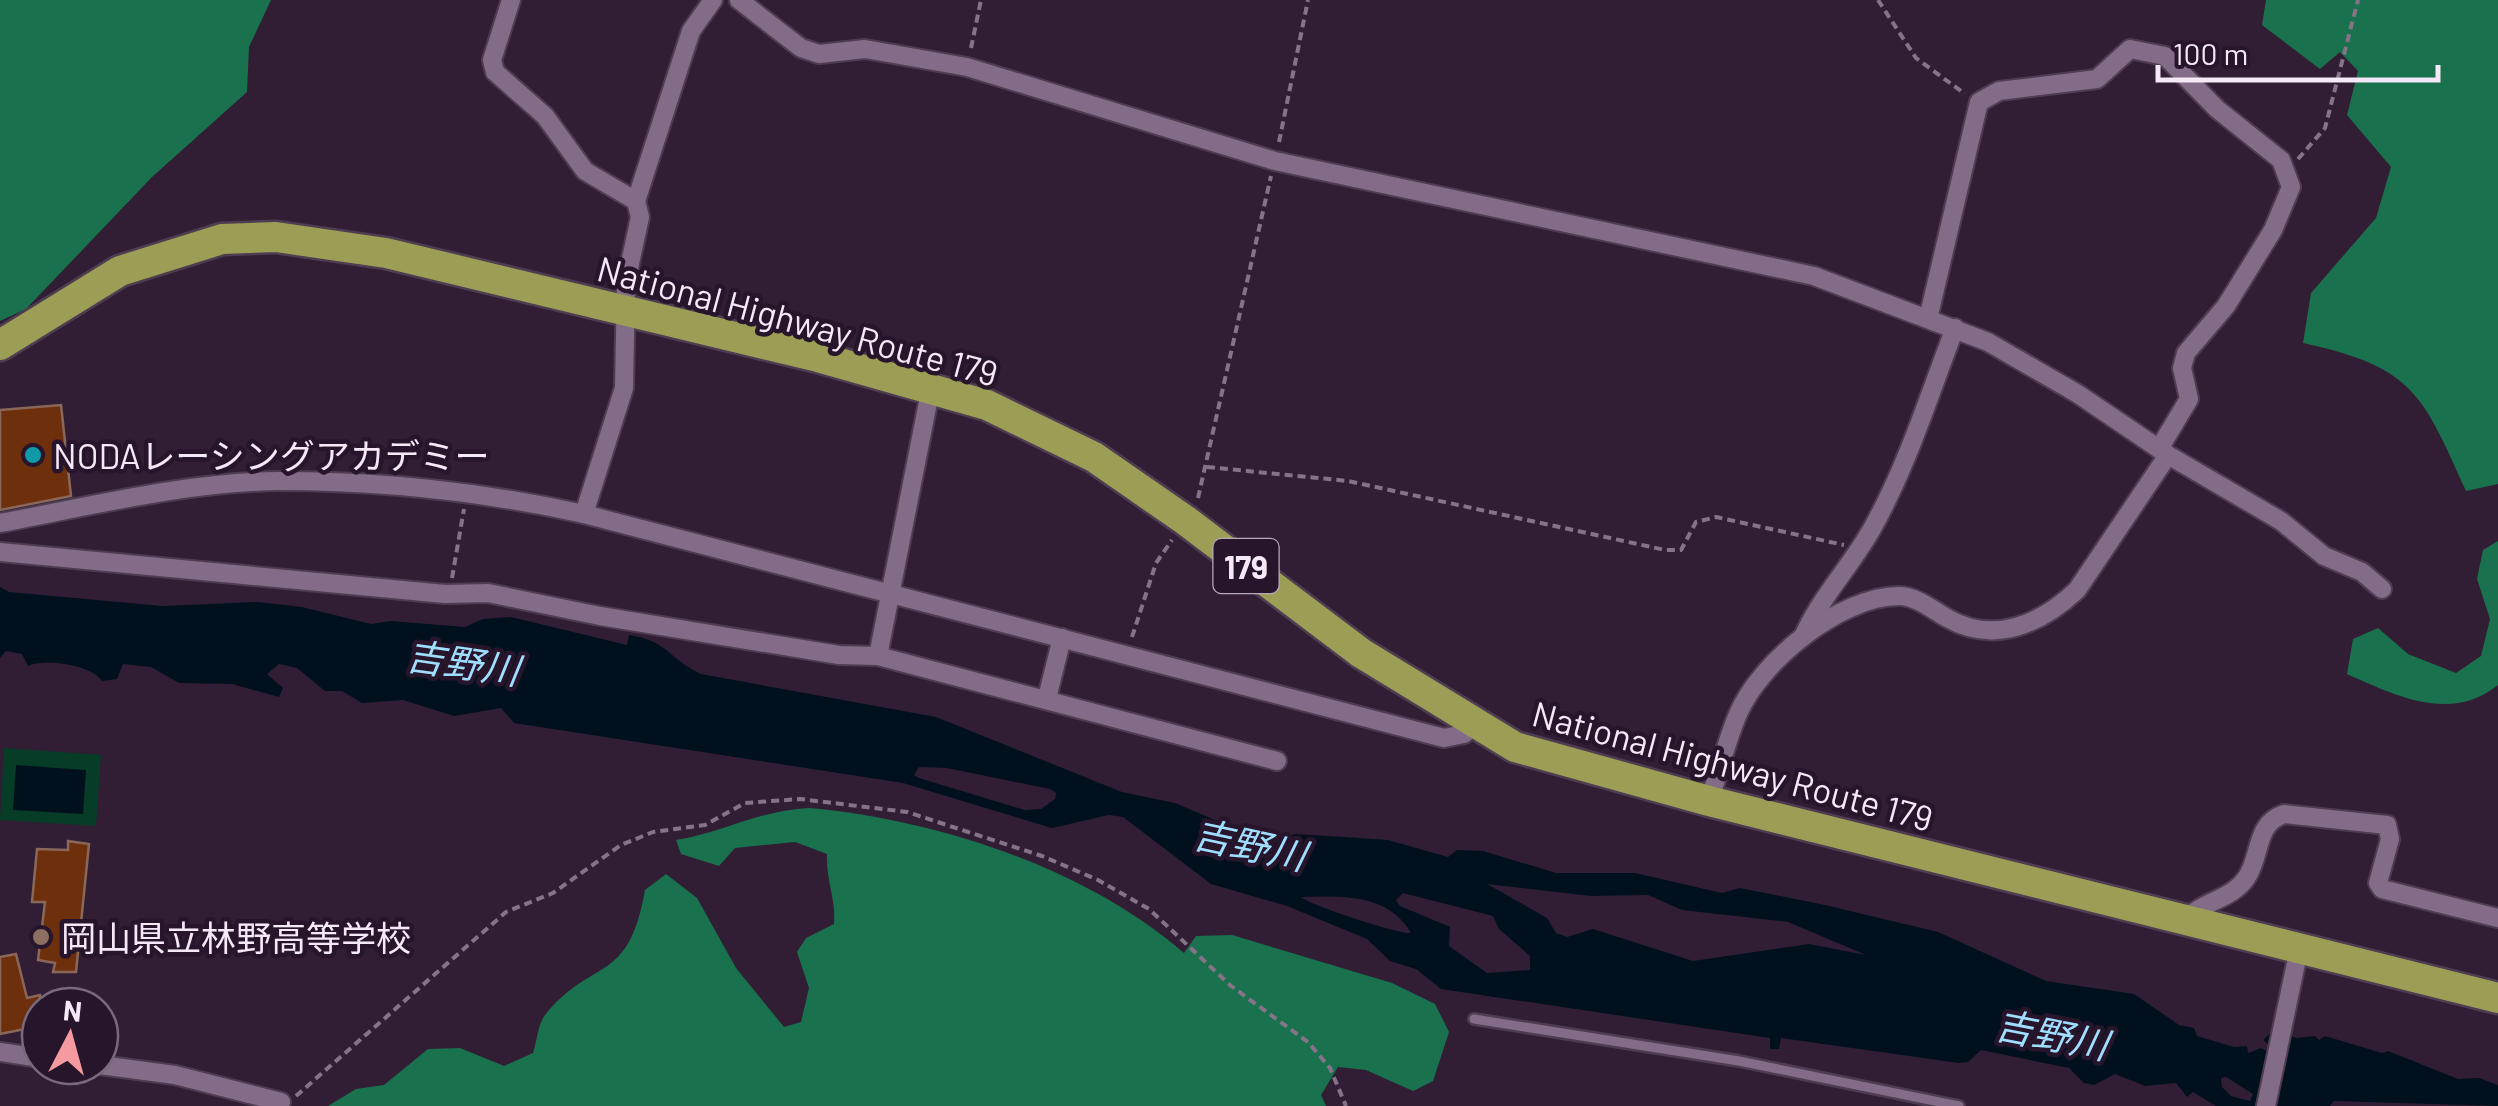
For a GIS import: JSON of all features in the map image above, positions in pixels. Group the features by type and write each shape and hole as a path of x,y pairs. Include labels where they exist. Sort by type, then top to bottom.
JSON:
{"highway":[{"name":"National Highway Route 179","path":"0,346 120,271 222,239 276,237 386,253 932,386 1043,430 1094,458 1186,520 1361,653 1515,747 1568,765 2498,998"}],"street":[{"path":"511,0 492,60 495,72 546,116 585,171 636,201"},
{"path":"584,514 624,388 626,282 640,217 636,201 691,31 713,0"},
{"path":"740,0 801,48 818,54 865,49 967,67 1275,162 1814,276 1956,328 2078,394 2382,589"},
{"path":"1710,801 1739,711 1766,672 1803,637 1838,614 1898,596 1986,634 2004,632 2058,608 2077,590 2164,452 2189,399 2182,368 2186,353 2226,306 2273,230 2291,187 2288,170 2191,85 2164,56 2148,50 2130,49 2097,79 1999,91 1979,102 1928,319"},
{"path":"1803,637 1816,608 1856,551 1908,457 1924,402 1956,328"},
{"path":"878,656 932,386"},
{"path":"0,523 156,496 278,481 467,492 584,514 1444,738 1464,734 1474,725"},
{"path":"0,552 488,593 839,656 878,656 1277,761"},
{"path":"1046,698 1062,638"},
{"path":"2185,921 2196,908 2227,897 2244,881 2255,862 2263,828 2269,819 2284,814 2387,825 2390,838 2378,883 2382,890 2498,918"},
{"path":"2266,1106 2299,950"},
{"path":"120,1067 176,1075 281,1102"}],"lane":[{"path":"1474,1020 1739,1061 1959,1106"}],"path":[{"path":"967,67 981,0"},
{"path":"1126,655 1156,564 1186,520 1207,466 1308,0"},
{"path":"1878,0 1916,58 1979,102"},
{"path":"2288,170 2326,128 2358,0"},
{"path":"1207,466 1386,488 1665,550 1681,550 1696,522 1716,518 1825,539 1856,551"},
{"path":"453,593 467,492"},
{"path":"281,1102 304,1090 506,912 542,899 621,845 653,832 705,825 746,803 800,799 907,812 1098,880 1149,908 1231,986 1308,1042 1330,1068 1346,1106"}],"green space":[{"path":"0,0 271,0 249,47 247,92 152,177 26,309 0,321"},
{"path":"2266,0 2498,0 2498,484 2466,491 2424,407 2391,375 2369,362 2303,343 2311,293 2376,218 2391,167 2347,115 2358,71 2340,52 2320,69 2262,25"},
{"path":"2498,541 2498,685 2480,696 2442,704 2404,697 2347,674 2353,639 2378,628 2408,654 2456,673 2481,656 2490,619 2477,579 2483,550"},
{"path":"4,748 101,755 96,826 0,820"},
{"path":"810,808 909,824 1008,853 1102,896 1184,953 1196,936 1232,935 1392,983 1435,1004 1449,1032 1433,1081 1413,1091 1366,1070 1338,1067 1321,1095 1326,1106 328,1106 356,1089 384,1085 428,1049 460,1048 504,1066 533,1053 545,1015 578,984 619,956 638,921 645,890 666,874 697,898 736,968 784,1027 801,1022 809,988 797,952 806,938 834,924 827,854 795,842 735,848 719,866 681,854 676,840 773,813"}],"water":[{"name":"吉野川","path":"0,587 9,592 162,606 258,602 302,607 371,624 391,621 465,627 483,619 511,617 627,645 629,635 652,641 701,674 936,717 1122,792 1175,803 1272,844 1295,834 1388,840 1448,857 1457,850 1483,851 1556,873 1635,873 1722,893 1740,888 1825,905 1938,932 2046,981 2134,994 2179,1025 2194,1028 2197,1036 2234,1047 2247,1046 2248,1053 2261,1048 2267,1051 2270,1045 2263,1040 2275,1029 2296,1038 2315,1036 2319,1040 2325,1036 2382,1053 2388,1051 2458,1079 2479,1078 2498,1085 2498,1106 2334,1101 2330,1106 2216,1106 2193,1092 2187,1097 2176,1083 2145,1086 2115,1074 2094,1085 2084,1083 2069,1068 1981,1050 1968,1062 1959,1063 1781,1038 1779,1049 1770,1049 1770,1038 1441,989 1416,969 1390,961 1367,939 1287,906 1211,884 1123,817 1109,815 1052,828 903,783 514,723 501,708 454,716 403,700 362,703 342,691 325,691 297,668 279,664 267,674 283,688 279,697 232,684 179,683 151,667 123,664 117,679 102,681 89,671 68,664 28,666 22,654 6,651 0,658","holes":["919,767 947,768 1056,793 1055,799 1041,809 1025,810 914,775","1487,884 1591,896 1648,895 1682,910 1788,922 1866,955 1809,944 1693,961 1593,929 1567,937 1556,933 1547,918","1403,893 1493,916 1499,929 1530,956 1530,970 1487,973 1449,946 1450,927 1400,906 1396,900","1301,897 1347,897 1376,904 1390,910 1411,933","2226,1077 2253,1094 2250,1101 2231,1096 2222,1087 2221,1078"]},
{"path":"16,765 86,770 83,814 13,810"}],"building":[{"name":"NODAレーシングアカデミー","path":"61,405 71,496 0,510 0,410"},
{"path":"68,841 89,844 76,972 53,972 55,963 38,960 45,902 32,902 37,849 68,850"},
{"path":"16,954 24,986 20,986 20,1030 0,1034 0,957"}],"place":[{"name":"NODAレーシングアカデミー","path":"33,455"},
{"name":"岡山県立林野高等学校","path":"41,937"}]}
